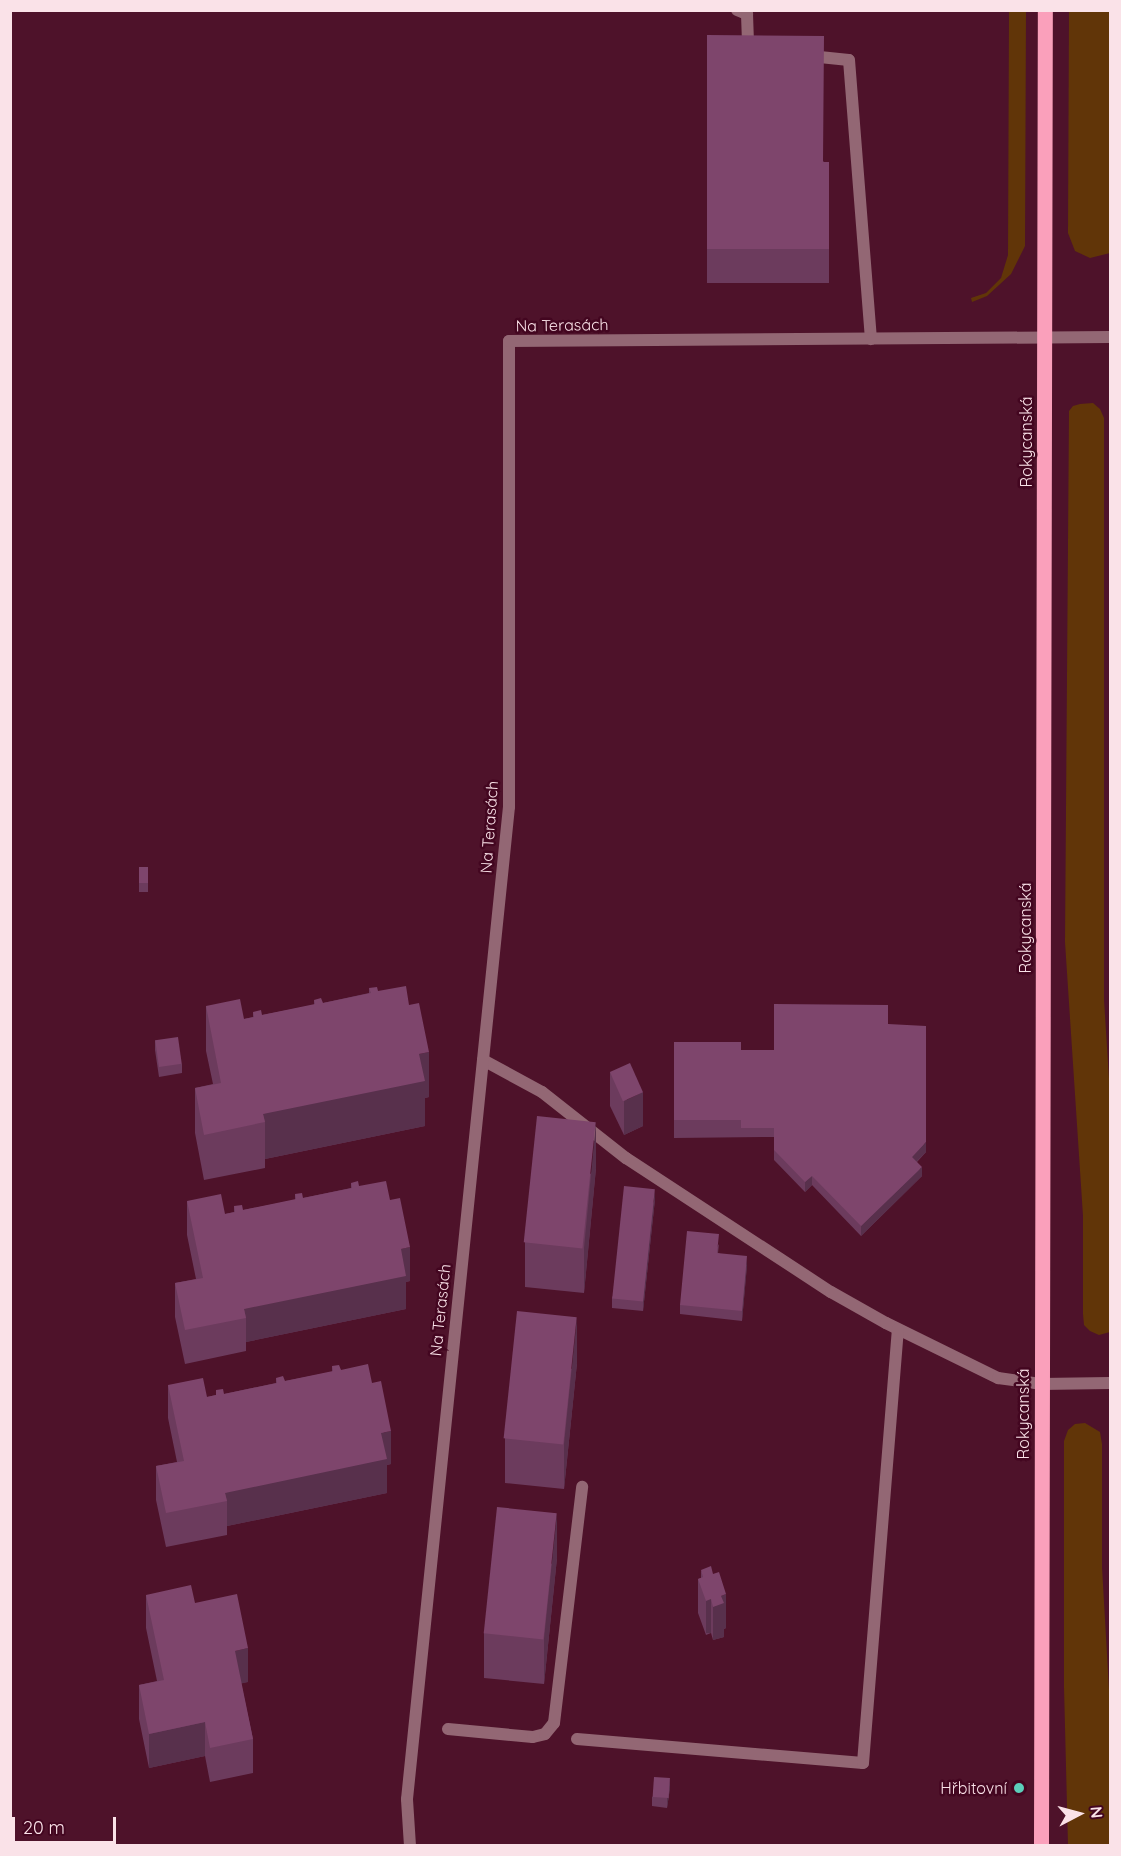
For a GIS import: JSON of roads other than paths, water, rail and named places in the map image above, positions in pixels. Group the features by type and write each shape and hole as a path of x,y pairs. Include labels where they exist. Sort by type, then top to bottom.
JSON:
{"main road":[{"name":"Rokycanská","path":"1041,1845 1045,10"}],"street":[{"path":"737,10 747,14 748,49 759,50"},
{"path":"793,54 849,60 872,339"},
{"name":"Na Terasách","path":"410,1845 406,1799 509,807 509,341 1110,338"},
{"path":"483,1060 542,1092 626,1158 821,1286 898,1329 998,1378 1041,1384 1110,1383"},
{"path":"577,1739 863,1763 898,1329"},
{"path":"448,1729 532,1737 545,1734 554,1724 582,1487"}],"place":[{"name":"Hřbitovní","path":"1019,1788"}]}
